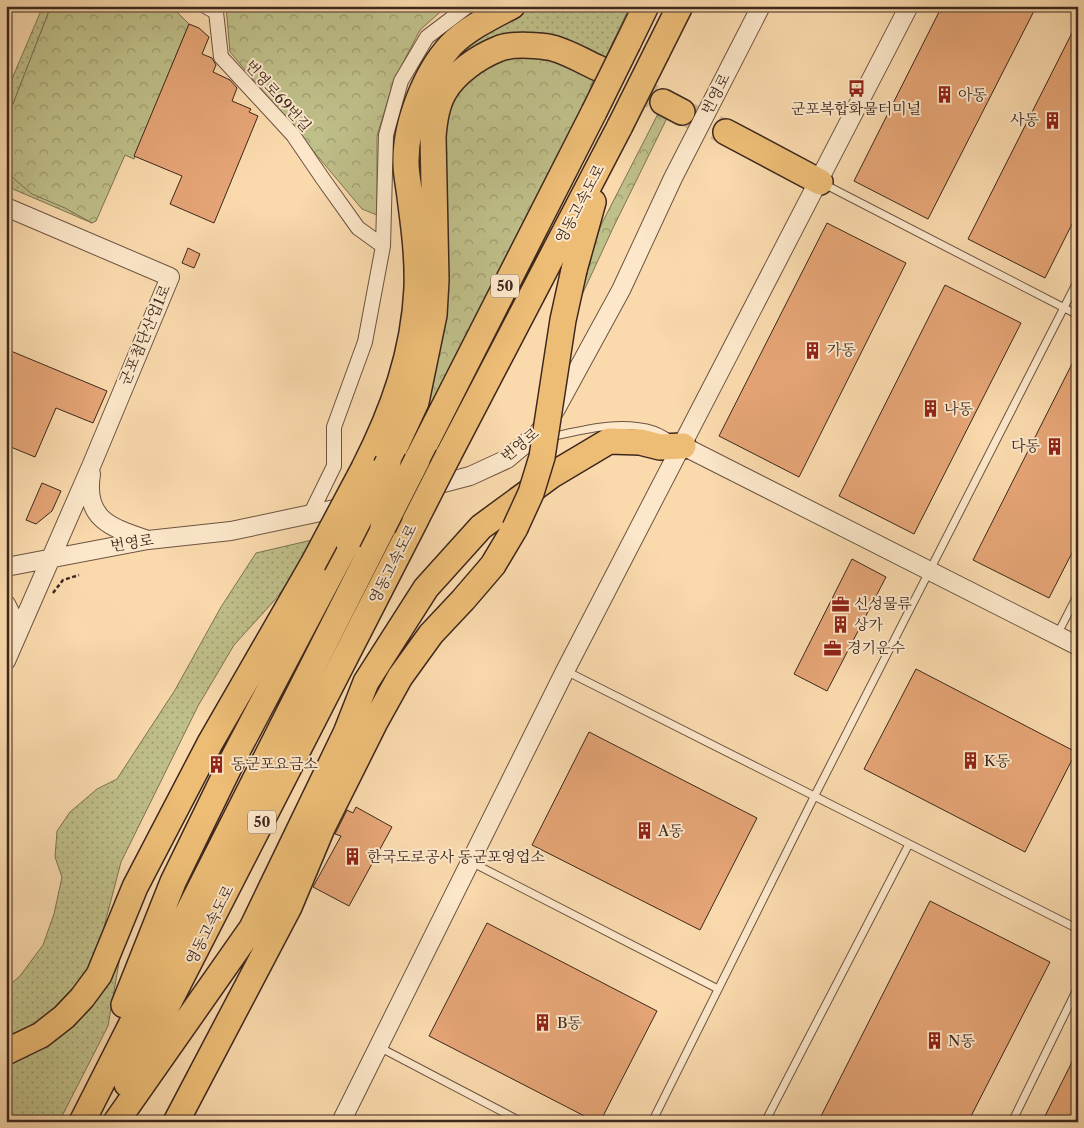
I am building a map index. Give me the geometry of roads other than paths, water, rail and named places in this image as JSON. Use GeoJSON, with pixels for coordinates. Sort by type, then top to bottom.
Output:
{"type":"FeatureCollection","features":[{"type":"Feature","properties":{"kind":"highway"},"geometry":{"type":"LineString","coordinates":[[6,1052],[41,1035],[64,1017],[82,998],[99,975],[135,887],[205,752],[313,564],[381,434],[395,400],[408,357],[415,319],[417,287],[416,250],[406,163],[408,135],[413,117],[422,91],[434,68],[452,45],[478,24],[512,6]]}},
{"type":"Feature","properties":{"kind":"highway","name":"영동고속도로"},"geometry":{"type":"LineString","coordinates":[[82,1122],[646,6]]}},
{"type":"Feature","properties":{"kind":"highway","name":"영동고속도로"},"geometry":{"type":"LineString","coordinates":[[108,1122],[448,456],[616,136],[680,6]]}},
{"type":"Feature","properties":{"kind":"highway"},"geometry":{"type":"LineString","coordinates":[[78,1122],[173,882],[234,757],[388,462],[416,402],[434,314],[436,280],[432,137],[436,114],[444,92],[457,76],[472,63],[499,49],[527,45],[550,48],[598,68]]}},
{"type":"Feature","properties":{"kind":"highway"},"geometry":{"type":"LineString","coordinates":[[726,132],[820,182]]}},
{"type":"Feature","properties":{"kind":"highway"},"geometry":{"type":"LineString","coordinates":[[176,1122],[289,908],[322,828],[375,722],[400,677],[431,634],[493,565],[515,528],[531,492],[542,457],[563,320],[574,270],[616,136]]}},
{"type":"Feature","properties":{"kind":"highway"},"geometry":{"type":"LineString","coordinates":[[116,1122],[252,928],[346,733],[366,682],[426,588],[481,526],[552,475],[609,441],[640,442],[660,447],[683,446]]}},
{"type":"Feature","properties":{"kind":"street","name":"번영로69번길"},"geometry":{"type":"LineString","coordinates":[[205,6],[216,12],[221,57],[293,135],[358,228],[383,246]]}},
{"type":"Feature","properties":{"kind":"street"},"geometry":{"type":"LineString","coordinates":[[310,515],[334,466],[334,427],[365,342],[383,246],[386,135],[401,81],[427,37],[468,6]]}},
{"type":"Feature","properties":{"kind":"street","name":"번영로"},"geometry":{"type":"LineString","coordinates":[[6,567],[148,540],[231,531],[310,515],[470,476],[507,459],[538,433],[556,409],[621,290],[673,178],[761,6]]}},
{"type":"Feature","properties":{"kind":"street"},"geometry":{"type":"LineString","coordinates":[[341,1122],[565,671],[820,182],[909,6]]}},
{"type":"Feature","properties":{"kind":"street","name":"군포첨단산업1로"},"geometry":{"type":"LineString","coordinates":[[6,206],[170,277],[92,464],[6,661]]}},
{"type":"Feature","properties":{"kind":"street"},"geometry":{"type":"LineString","coordinates":[[683,446],[1078,646]]}},
{"type":"Feature","properties":{"kind":"street"},"geometry":{"type":"LineString","coordinates":[[92,464],[90,495],[98,515],[117,530],[148,540]]}},
{"type":"Feature","properties":{"kind":"street"},"geometry":{"type":"LineString","coordinates":[[6,604],[15,622],[18,635]]}},
{"type":"Feature","properties":{"kind":"lane"},"geometry":{"type":"LineString","coordinates":[[820,182],[1078,315]]}},
{"type":"Feature","properties":{"kind":"lane"},"geometry":{"type":"LineString","coordinates":[[652,1122],[814,796],[1078,280]]}},
{"type":"Feature","properties":{"kind":"lane"},"geometry":{"type":"LineString","coordinates":[[538,433],[555,436],[618,425],[632,426],[655,430],[683,446]]}},
{"type":"Feature","properties":{"kind":"lane"},"geometry":{"type":"LineString","coordinates":[[1057,635],[1078,594]]}},
{"type":"Feature","properties":{"kind":"lane"},"geometry":{"type":"LineString","coordinates":[[565,671],[1078,929]]}},
{"type":"Feature","properties":{"kind":"lane"},"geometry":{"type":"LineString","coordinates":[[765,1122],[909,844]]}},
{"type":"Feature","properties":{"kind":"lane"},"geometry":{"type":"LineString","coordinates":[[470,862],[718,989]]}},
{"type":"Feature","properties":{"kind":"lane"},"geometry":{"type":"LineString","coordinates":[[1012,1122],[1078,987]]}},
{"type":"Feature","properties":{"kind":"lane"},"geometry":{"type":"LineString","coordinates":[[379,1046],[522,1122]]}},
{"type":"Feature","properties":{"kind":"tunnel"},"geometry":{"type":"LineString","coordinates":[[598,68],[663,102]]}},
{"type":"Feature","properties":{"kind":"tunnel"},"geometry":{"type":"LineString","coordinates":[[682,112],[726,132]]}},
{"type":"Feature","properties":{"kind":"place","name":"군포복합화물터미널"},"geometry":{"type":"Point","coordinates":[856,88]}},
{"type":"Feature","properties":{"kind":"place","name":"아동"},"geometry":{"type":"Point","coordinates":[944,95]}},
{"type":"Feature","properties":{"kind":"place","name":"사동"},"geometry":{"type":"Point","coordinates":[1053,120]}},
{"type":"Feature","properties":{"kind":"place","name":"가동"},"geometry":{"type":"Point","coordinates":[813,350]}},
{"type":"Feature","properties":{"kind":"place","name":"나동"},"geometry":{"type":"Point","coordinates":[930,409]}},
{"type":"Feature","properties":{"kind":"place","name":"다동"},"geometry":{"type":"Point","coordinates":[1054,446]}},
{"type":"Feature","properties":{"kind":"place","name":"신성물류"},"geometry":{"type":"Point","coordinates":[840,604]}},
{"type":"Feature","properties":{"kind":"place","name":"상가"},"geometry":{"type":"Point","coordinates":[840,625]}},
{"type":"Feature","properties":{"kind":"place","name":"경기운수"},"geometry":{"type":"Point","coordinates":[833,648]}},
{"type":"Feature","properties":{"kind":"place","name":"K동"},"geometry":{"type":"Point","coordinates":[970,761]}},
{"type":"Feature","properties":{"kind":"place","name":"동군포요금소"},"geometry":{"type":"Point","coordinates":[217,764]}},
{"type":"Feature","properties":{"kind":"place","name":"A동"},"geometry":{"type":"Point","coordinates":[644,831]}},
{"type":"Feature","properties":{"kind":"place","name":"한국도로공사 동군포영업소"},"geometry":{"type":"Point","coordinates":[353,857]}},
{"type":"Feature","properties":{"kind":"place","name":"B동"},"geometry":{"type":"Point","coordinates":[543,1023]}},
{"type":"Feature","properties":{"kind":"place","name":"N동"},"geometry":{"type":"Point","coordinates":[934,1041]}}]}
